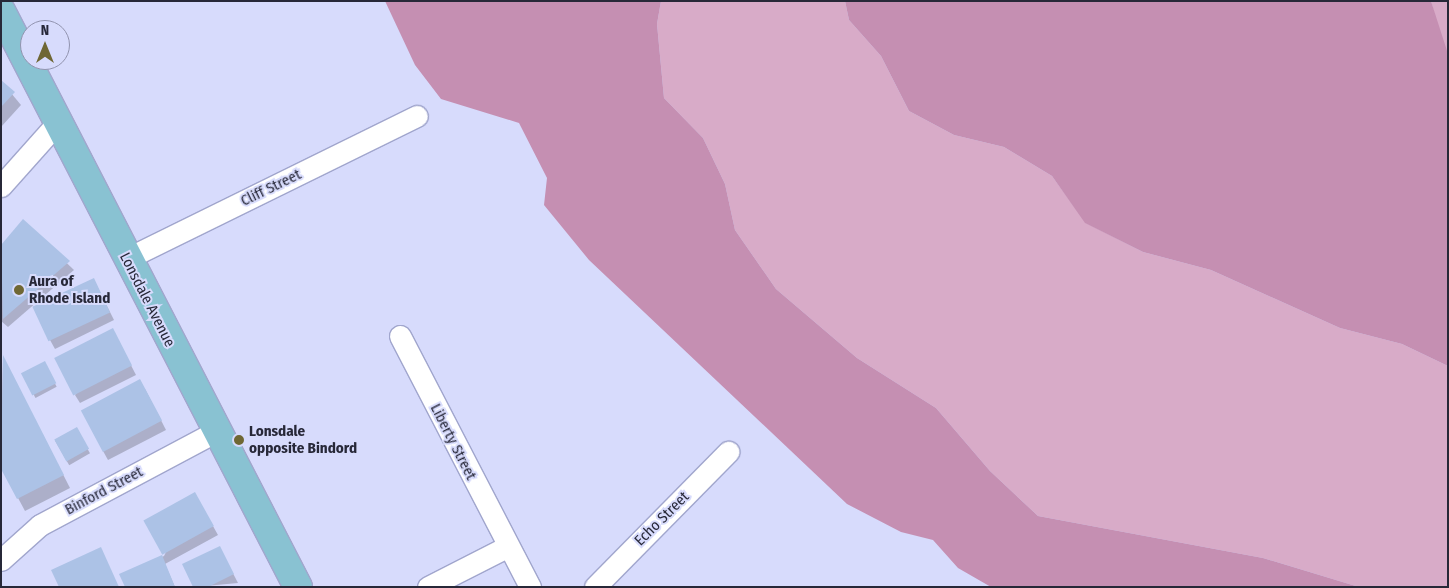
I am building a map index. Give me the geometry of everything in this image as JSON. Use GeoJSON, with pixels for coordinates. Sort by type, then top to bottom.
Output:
{"type":"FeatureCollection","features":[{"type":"Feature","properties":{"kind":"main road","name":"Lonsdale Avenue"},"geometry":{"type":"LineString","coordinates":[[1,11],[59,120],[126,259],[215,432],[298,587]]}},
{"type":"Feature","properties":{"kind":"street","name":"Cliff Street"},"geometry":{"type":"LineString","coordinates":[[126,259],[417,116]]}},
{"type":"Feature","properties":{"kind":"street"},"geometry":{"type":"LineString","coordinates":[[1,186],[59,120]]}},
{"type":"Feature","properties":{"kind":"street","name":"Liberty Street"},"geometry":{"type":"LineString","coordinates":[[400,336],[507,547],[530,587]]}},
{"type":"Feature","properties":{"kind":"street","name":"Binford Street"},"geometry":{"type":"LineString","coordinates":[[1,560],[40,525],[215,432]]}},
{"type":"Feature","properties":{"kind":"street","name":"Echo Street"},"geometry":{"type":"LineString","coordinates":[[595,587],[728,452]]}},
{"type":"Feature","properties":{"kind":"street"},"geometry":{"type":"LineString","coordinates":[[428,587],[507,547]]}},
{"type":"Feature","properties":{"kind":"shaded area"},"geometry":{"type":"Polygon","coordinates":[[[385,1],[661,1],[657,24],[664,98],[703,138],[725,184],[735,230],[776,289],[857,358],[936,408],[990,471],[1038,516],[1263,558],[1359,587],[991,587],[958,568],[933,540],[901,532],[847,504],[589,260],[544,205],[547,178],[519,123],[441,99],[415,65],[385,1]]]}},
{"type":"Feature","properties":{"kind":"shaded area"},"geometry":{"type":"Polygon","coordinates":[[[661,1],[845,1],[849,20],[881,56],[909,111],[954,135],[1004,147],[1052,176],[1086,223],[1143,252],[1211,270],[1340,328],[1402,344],[1448,366],[1448,587],[1359,587],[1263,558],[1038,516],[990,471],[936,408],[857,358],[776,289],[735,230],[725,184],[703,138],[664,98],[657,24],[661,1]]]}},
{"type":"Feature","properties":{"kind":"shaded area"},"geometry":{"type":"Polygon","coordinates":[[[845,1],[1431,1],[1448,54],[1448,366],[1402,344],[1340,328],[1211,270],[1143,252],[1085,223],[1052,176],[1004,147],[954,135],[909,111],[881,56],[849,20],[845,1]]]}},
{"type":"Feature","properties":{"kind":"shaded area"},"geometry":{"type":"Polygon","coordinates":[[[1431,1],[1448,1],[1448,54],[1443,46],[1431,1]]]}},
{"type":"Feature","properties":{"kind":"building"},"geometry":{"type":"Polygon","coordinates":[[[1,80],[15,92],[1,107],[1,80]]]}},
{"type":"Feature","properties":{"kind":"building","name":"Aura of Rhode Island"},"geometry":{"type":"Polygon","coordinates":[[[23,219],[70,261],[3,319],[1,245],[23,219]]]}},
{"type":"Feature","properties":{"kind":"building"},"geometry":{"type":"Polygon","coordinates":[[[94,278],[110,312],[48,341],[32,307],[94,278]]]}},
{"type":"Feature","properties":{"kind":"building"},"geometry":{"type":"Polygon","coordinates":[[[113,328],[132,365],[73,395],[54,358],[113,328]]]}},
{"type":"Feature","properties":{"kind":"building"},"geometry":{"type":"Polygon","coordinates":[[[3,355],[64,475],[17,499],[1,469],[3,355]]]}},
{"type":"Feature","properties":{"kind":"building"},"geometry":{"type":"Polygon","coordinates":[[[45,361],[56,383],[32,396],[21,373],[45,361]]]}},
{"type":"Feature","properties":{"kind":"building"},"geometry":{"type":"Polygon","coordinates":[[[140,379],[162,420],[103,452],[81,410],[140,379]]]}},
{"type":"Feature","properties":{"kind":"building"},"geometry":{"type":"Polygon","coordinates":[[[77,427],[89,449],[66,461],[54,440],[77,427]]]}},
{"type":"Feature","properties":{"kind":"building"},"geometry":{"type":"Polygon","coordinates":[[[195,492],[214,526],[162,555],[143,521],[195,492]]]}},
{"type":"Feature","properties":{"kind":"building"},"geometry":{"type":"Polygon","coordinates":[[[220,546],[234,574],[208,587],[193,587],[182,564],[220,546]]]}},
{"type":"Feature","properties":{"kind":"building"},"geometry":{"type":"Polygon","coordinates":[[[101,547],[119,587],[59,587],[51,570],[101,547]]]}},
{"type":"Feature","properties":{"kind":"building"},"geometry":{"type":"Polygon","coordinates":[[[162,555],[175,587],[125,587],[119,574],[162,555]]]}},
{"type":"Feature","properties":{"kind":"place","name":"Aura of Rhode Island"},"geometry":{"type":"Point","coordinates":[19,290]}},
{"type":"Feature","properties":{"kind":"place","name":"Lonsdale opposite Bindord"},"geometry":{"type":"Point","coordinates":[239,440]}}]}
